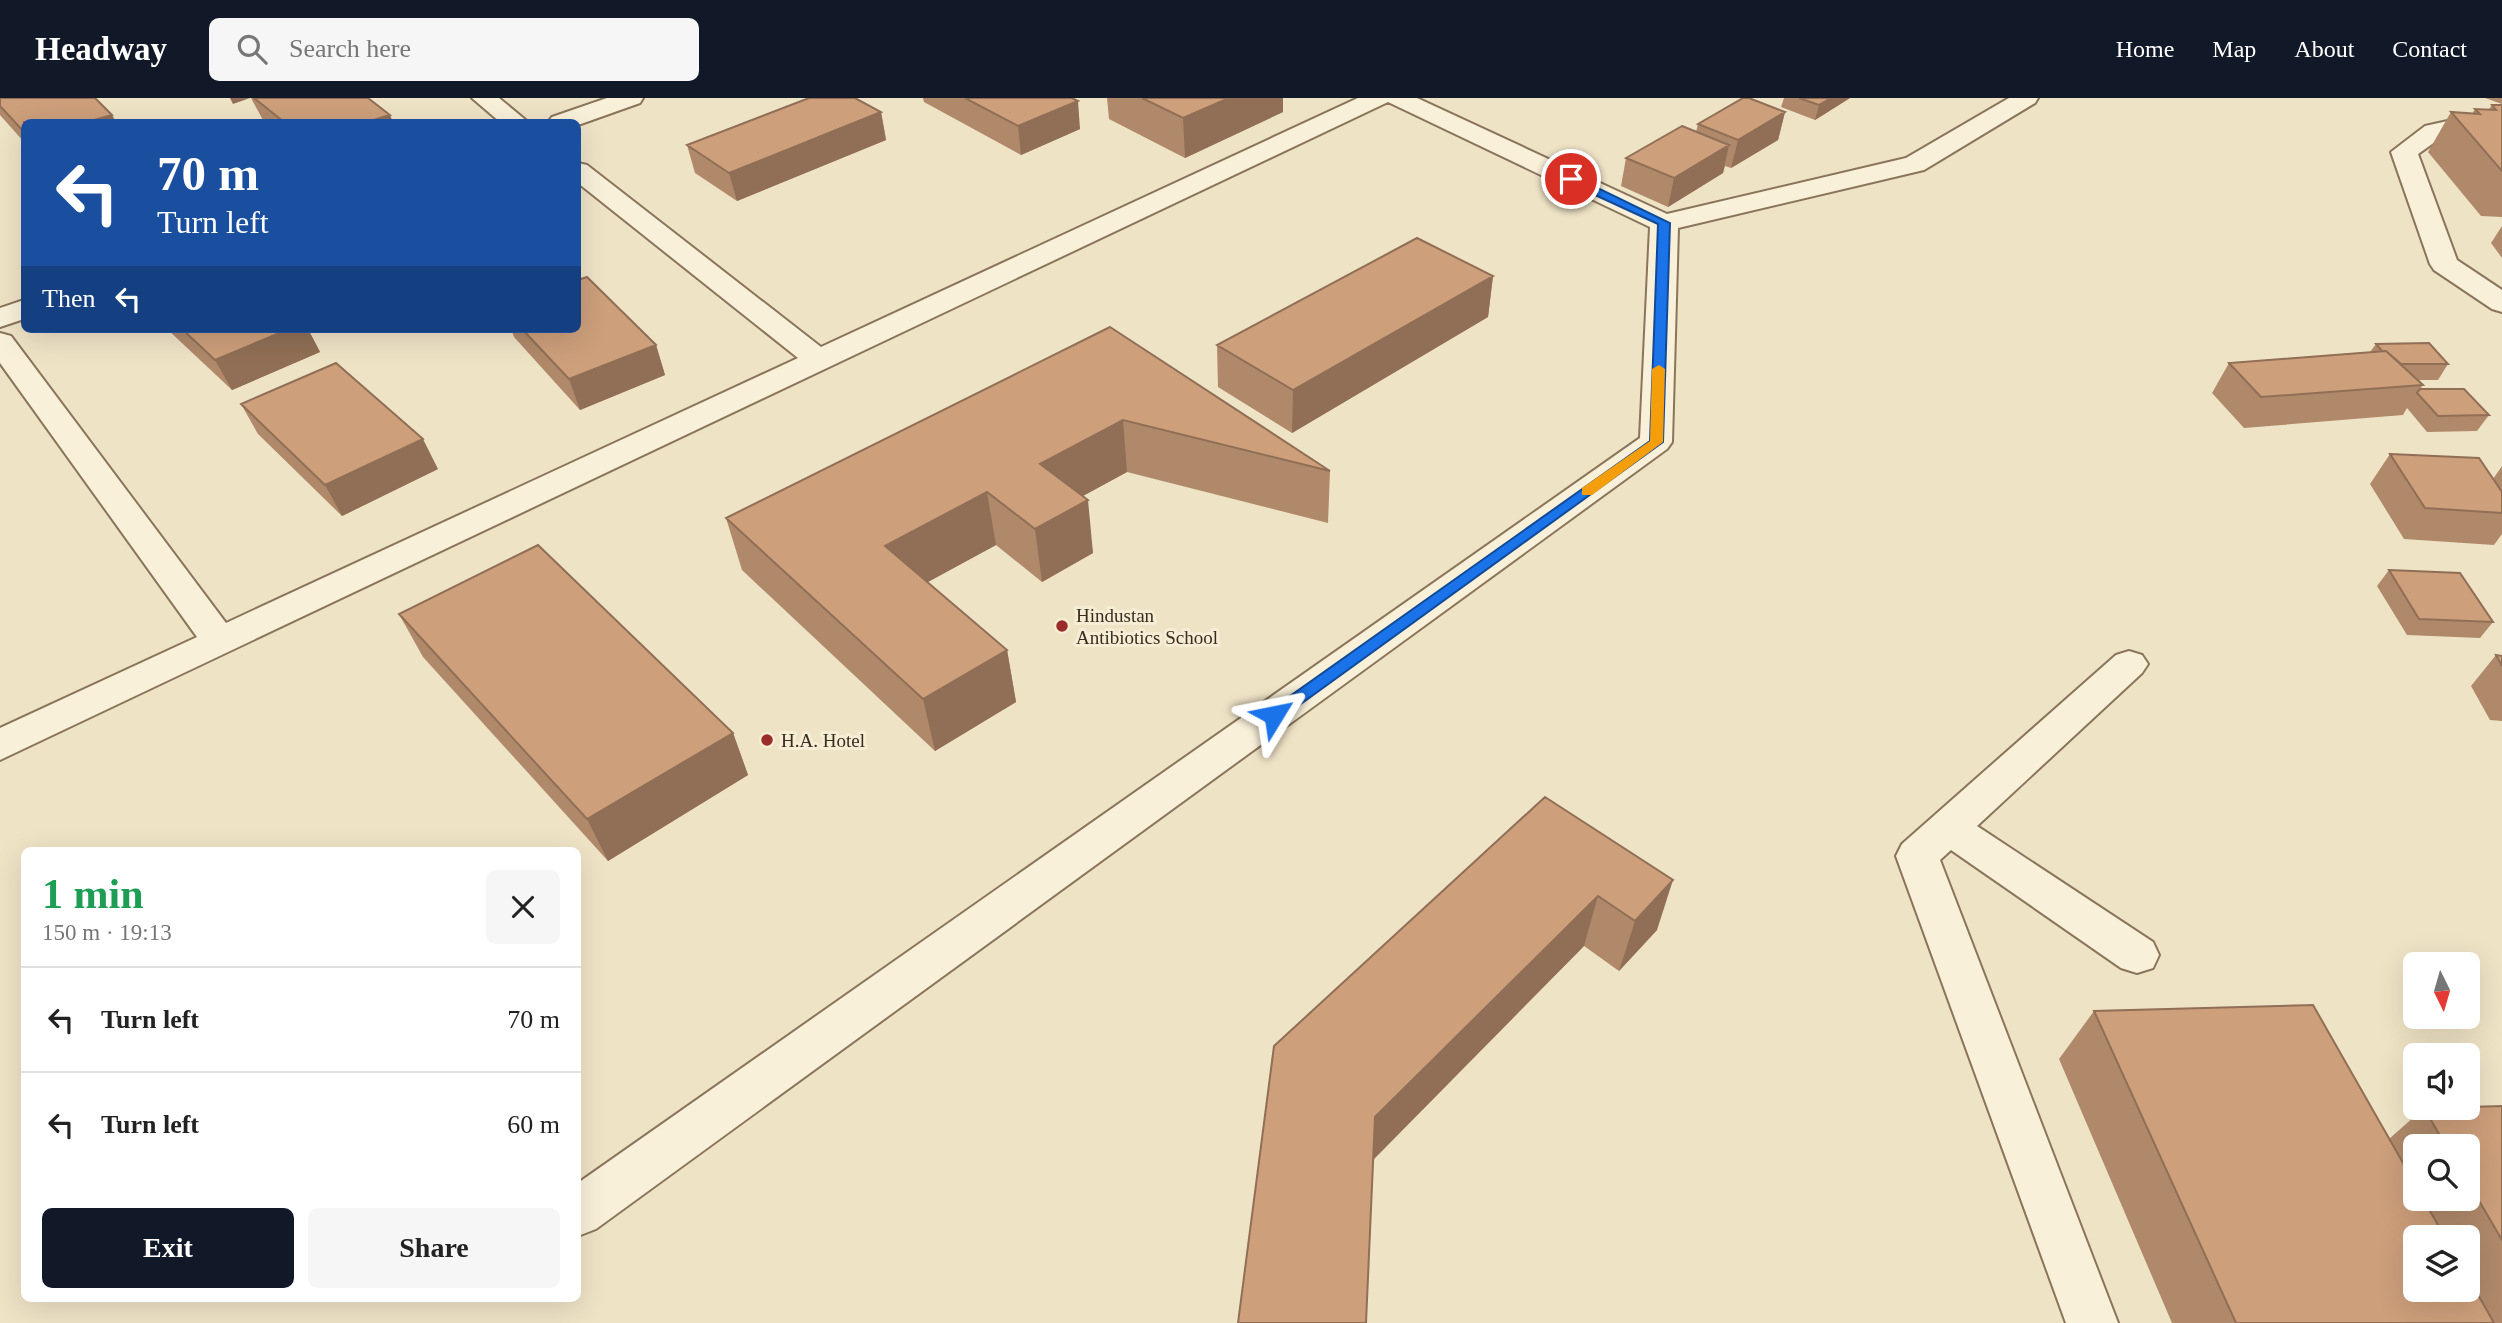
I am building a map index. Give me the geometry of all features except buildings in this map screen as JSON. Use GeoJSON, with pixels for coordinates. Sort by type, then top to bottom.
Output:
{"type":"FeatureCollection","features":[{"type":"Feature","properties":{"kind":"street"},"geometry":{"type":"LineString","coordinates":[[484,98],[511,119]]}},
{"type":"Feature","properties":{"kind":"street"},"geometry":{"type":"LineString","coordinates":[[570,119],[631,98]]}},
{"type":"Feature","properties":{"kind":"street"},"geometry":{"type":"LineString","coordinates":[[0,745],[820,360],[1400,99],[1664,223],[1915,164],[2026,98]]}},
{"type":"Feature","properties":{"kind":"street"},"geometry":{"type":"LineString","coordinates":[[2502,116],[2434,131],[2404,152],[2444,264],[2502,303]]}},
{"type":"Feature","properties":{"kind":"street"},"geometry":{"type":"LineString","coordinates":[[581,173],[820,360]]}},
{"type":"Feature","properties":{"kind":"street"},"geometry":{"type":"LineString","coordinates":[[581,1210],[1656,442],[1664,223]]}},
{"type":"Feature","properties":{"kind":"street"},"geometry":{"type":"LineString","coordinates":[[7,316],[220,641]]}},
{"type":"Feature","properties":{"kind":"street"},"geometry":{"type":"LineString","coordinates":[[1932,841],[2129,664]]}},
{"type":"Feature","properties":{"kind":"street"},"geometry":{"type":"LineString","coordinates":[[1932,841],[2137,955]]}},
{"type":"Feature","properties":{"kind":"street"},"geometry":{"type":"LineString","coordinates":[[1932,841],[2092,1323]]}},
{"type":"Feature","properties":{"kind":"slow traffic"},"geometry":{"type":"LineString","coordinates":[[1587,491],[1656,442],[1659,369]]}},
{"type":"Feature","properties":{"kind":"place","name":"Hindustan Antibiotics School"},"geometry":{"type":"Point","coordinates":[1062,626]}},
{"type":"Feature","properties":{"kind":"place","name":"H.A. Hotel"},"geometry":{"type":"Point","coordinates":[767,740]}},
{"type":"Feature","properties":{"kind":"route"},"geometry":{"type":"LineString","coordinates":[[1274,715],[1656,442],[1664,223],[1571,179]]}}]}
